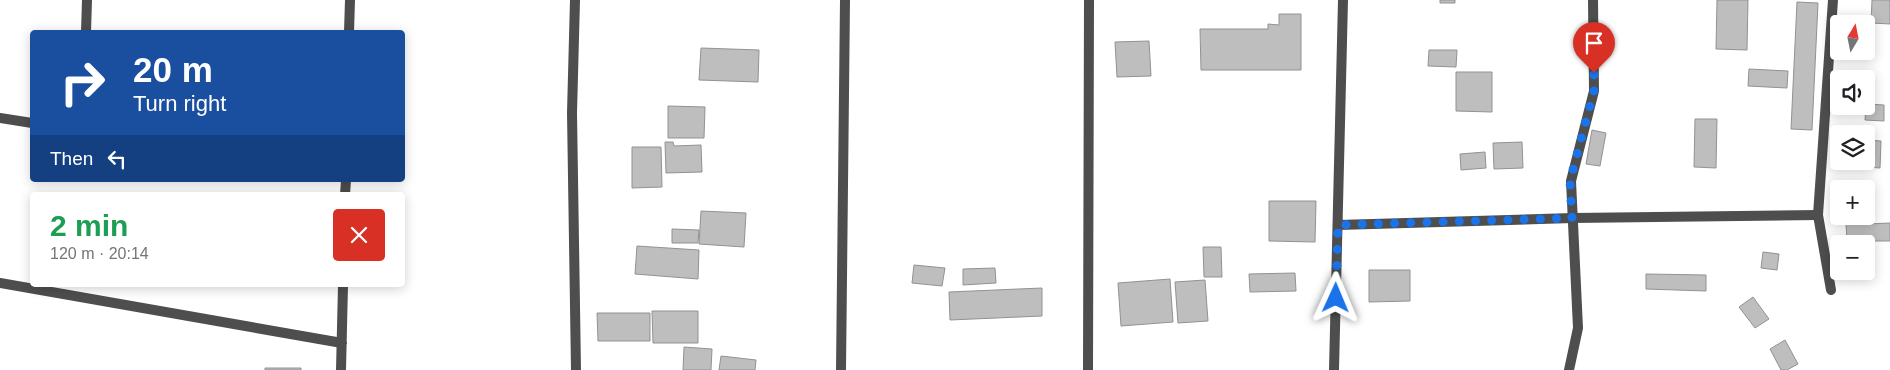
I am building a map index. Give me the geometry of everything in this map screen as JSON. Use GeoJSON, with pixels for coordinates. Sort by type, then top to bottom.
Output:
{"type":"FeatureCollection","features":[{"type":"Feature","properties":{"kind":"street"},"geometry":{"type":"LineString","coordinates":[[86,30],[87,0]]}},
{"type":"Feature","properties":{"kind":"street"},"geometry":{"type":"LineString","coordinates":[[349,30],[350,0]]}},
{"type":"Feature","properties":{"kind":"street"},"geometry":{"type":"LineString","coordinates":[[576,0],[572,112],[576,370]]}},
{"type":"Feature","properties":{"kind":"street"},"geometry":{"type":"LineString","coordinates":[[841,370],[845,0]]}},
{"type":"Feature","properties":{"kind":"street"},"geometry":{"type":"LineString","coordinates":[[1088,370],[1089,0]]}},
{"type":"Feature","properties":{"kind":"street"},"geometry":{"type":"LineString","coordinates":[[1334,370],[1343,0]]}},
{"type":"Feature","properties":{"kind":"street"},"geometry":{"type":"LineString","coordinates":[[1569,370],[1578,328],[1570,181],[1594,91],[1593,0]]}},
{"type":"Feature","properties":{"kind":"street"},"geometry":{"type":"LineString","coordinates":[[1831,290],[1818,215],[1833,0]]}},
{"type":"Feature","properties":{"kind":"street"},"geometry":{"type":"LineString","coordinates":[[0,118],[30,123]]}},
{"type":"Feature","properties":{"kind":"street"},"geometry":{"type":"LineString","coordinates":[[1338,225],[1572,218],[1818,215]]}},
{"type":"Feature","properties":{"kind":"street"},"geometry":{"type":"LineString","coordinates":[[0,283],[342,342]]}},
{"type":"Feature","properties":{"kind":"street"},"geometry":{"type":"LineString","coordinates":[[341,370],[343,287]]}},
{"type":"Feature","properties":{"kind":"building"},"geometry":{"type":"Polygon","coordinates":[[[1440,0],[1455,0],[1455,3],[1440,3],[1440,0]]]}},
{"type":"Feature","properties":{"kind":"building"},"geometry":{"type":"Polygon","coordinates":[[[1717,0],[1748,0],[1747,50],[1716,49],[1717,0]]]}},
{"type":"Feature","properties":{"kind":"building"},"geometry":{"type":"Polygon","coordinates":[[[1872,0],[1890,0],[1890,24],[1875,23],[1875,15],[1871,15],[1872,0]]]}},
{"type":"Feature","properties":{"kind":"building"},"geometry":{"type":"Polygon","coordinates":[[[1797,2],[1818,3],[1812,130],[1791,129],[1797,2]]]}},
{"type":"Feature","properties":{"kind":"building"},"geometry":{"type":"Polygon","coordinates":[[[1279,14],[1301,14],[1301,70],[1201,70],[1200,29],[1268,29],[1268,24],[1279,25],[1279,14]]]}},
{"type":"Feature","properties":{"kind":"building"},"geometry":{"type":"Polygon","coordinates":[[[1149,41],[1151,76],[1117,77],[1115,42],[1149,41]]]}},
{"type":"Feature","properties":{"kind":"building"},"geometry":{"type":"Polygon","coordinates":[[[701,48],[759,50],[758,82],[699,80],[701,48]]]}},
{"type":"Feature","properties":{"kind":"building"},"geometry":{"type":"Polygon","coordinates":[[[1429,50],[1457,50],[1456,67],[1428,66],[1429,50]]]}},
{"type":"Feature","properties":{"kind":"building"},"geometry":{"type":"Polygon","coordinates":[[[1749,69],[1788,71],[1787,88],[1748,86],[1749,69]]]}},
{"type":"Feature","properties":{"kind":"building"},"geometry":{"type":"Polygon","coordinates":[[[1456,72],[1492,72],[1492,112],[1456,111],[1456,72]]]}},
{"type":"Feature","properties":{"kind":"building"},"geometry":{"type":"Polygon","coordinates":[[[1875,104],[1884,105],[1884,121],[1865,120],[1865,115],[1875,115],[1875,104]]]}},
{"type":"Feature","properties":{"kind":"building"},"geometry":{"type":"Polygon","coordinates":[[[668,106],[705,107],[704,138],[668,138],[668,106]]]}},
{"type":"Feature","properties":{"kind":"building"},"geometry":{"type":"Polygon","coordinates":[[[1695,119],[1717,119],[1716,168],[1694,167],[1695,119]]]}},
{"type":"Feature","properties":{"kind":"building"},"geometry":{"type":"Polygon","coordinates":[[[1592,130],[1606,133],[1600,166],[1586,164],[1592,130]]]}},
{"type":"Feature","properties":{"kind":"building"},"geometry":{"type":"Polygon","coordinates":[[[1875,141],[1881,141],[1880,168],[1875,168],[1875,141]]]}},
{"type":"Feature","properties":{"kind":"building"},"geometry":{"type":"Polygon","coordinates":[[[665,142],[673,142],[674,146],[701,145],[702,172],[666,173],[665,142]]]}},
{"type":"Feature","properties":{"kind":"building"},"geometry":{"type":"Polygon","coordinates":[[[1522,142],[1523,168],[1494,169],[1493,143],[1522,142]]]}},
{"type":"Feature","properties":{"kind":"building"},"geometry":{"type":"Polygon","coordinates":[[[632,147],[661,147],[662,187],[632,188],[632,147]]]}},
{"type":"Feature","properties":{"kind":"building"},"geometry":{"type":"Polygon","coordinates":[[[1485,152],[1486,168],[1461,170],[1460,154],[1485,152]]]}},
{"type":"Feature","properties":{"kind":"building"},"geometry":{"type":"Polygon","coordinates":[[[1269,201],[1316,201],[1315,242],[1269,241],[1269,201]]]}},
{"type":"Feature","properties":{"kind":"building"},"geometry":{"type":"Polygon","coordinates":[[[701,211],[746,213],[744,247],[699,244],[701,211]]]}},
{"type":"Feature","properties":{"kind":"building"},"geometry":{"type":"Polygon","coordinates":[[[1890,223],[1890,241],[1875,241],[1875,235],[1847,235],[1846,225],[1890,223]]]}},
{"type":"Feature","properties":{"kind":"building"},"geometry":{"type":"Polygon","coordinates":[[[672,229],[699,230],[698,243],[672,243],[672,229]]]}},
{"type":"Feature","properties":{"kind":"building"},"geometry":{"type":"Polygon","coordinates":[[[637,246],[699,250],[698,279],[635,274],[637,246]]]}},
{"type":"Feature","properties":{"kind":"building"},"geometry":{"type":"Polygon","coordinates":[[[1203,247],[1221,247],[1222,277],[1204,277],[1203,247]]]}},
{"type":"Feature","properties":{"kind":"building"},"geometry":{"type":"Polygon","coordinates":[[[1763,252],[1779,254],[1777,270],[1761,268],[1763,252]]]}},
{"type":"Feature","properties":{"kind":"building"},"geometry":{"type":"Polygon","coordinates":[[[914,265],[945,268],[942,286],[912,283],[914,265]]]}},
{"type":"Feature","properties":{"kind":"building"},"geometry":{"type":"Polygon","coordinates":[[[995,268],[996,283],[963,285],[963,269],[995,268]]]}},
{"type":"Feature","properties":{"kind":"building"},"geometry":{"type":"Polygon","coordinates":[[[1369,270],[1410,270],[1410,301],[1369,302],[1369,270]]]}},
{"type":"Feature","properties":{"kind":"building"},"geometry":{"type":"Polygon","coordinates":[[[1295,273],[1296,291],[1250,292],[1249,274],[1295,273]]]}},
{"type":"Feature","properties":{"kind":"building"},"geometry":{"type":"Polygon","coordinates":[[[1646,274],[1706,275],[1706,291],[1646,289],[1646,274]]]}},
{"type":"Feature","properties":{"kind":"building"},"geometry":{"type":"Polygon","coordinates":[[[1170,279],[1173,322],[1121,326],[1118,283],[1170,279]]]}},
{"type":"Feature","properties":{"kind":"building"},"geometry":{"type":"Polygon","coordinates":[[[1205,280],[1208,321],[1178,323],[1175,282],[1205,280]]]}},
{"type":"Feature","properties":{"kind":"building"},"geometry":{"type":"Polygon","coordinates":[[[1042,288],[1042,316],[950,320],[949,292],[1042,288]]]}},
{"type":"Feature","properties":{"kind":"building"},"geometry":{"type":"Polygon","coordinates":[[[1753,297],[1769,319],[1755,328],[1739,307],[1753,297]]]}},
{"type":"Feature","properties":{"kind":"building"},"geometry":{"type":"Polygon","coordinates":[[[652,311],[698,311],[698,343],[653,343],[652,311]]]}},
{"type":"Feature","properties":{"kind":"building"},"geometry":{"type":"Polygon","coordinates":[[[597,313],[650,313],[650,341],[598,341],[597,313]]]}},
{"type":"Feature","properties":{"kind":"building"},"geometry":{"type":"Polygon","coordinates":[[[1785,340],[1798,364],[1787,370],[1781,370],[1770,349],[1785,340]]]}},
{"type":"Feature","properties":{"kind":"building"},"geometry":{"type":"Polygon","coordinates":[[[684,347],[712,349],[711,370],[683,370],[684,347]]]}},
{"type":"Feature","properties":{"kind":"building"},"geometry":{"type":"Polygon","coordinates":[[[721,356],[756,360],[755,370],[719,370],[721,356]]]}},
{"type":"Feature","properties":{"kind":"building"},"geometry":{"type":"Polygon","coordinates":[[[265,368],[301,368],[301,370],[265,370],[265,368]]]}},
{"type":"Feature","properties":{"kind":"route"},"geometry":{"type":"LineString","coordinates":[[1336,298],[1338,225],[1572,218],[1570,181],[1594,91],[1594,73]]}}]}
